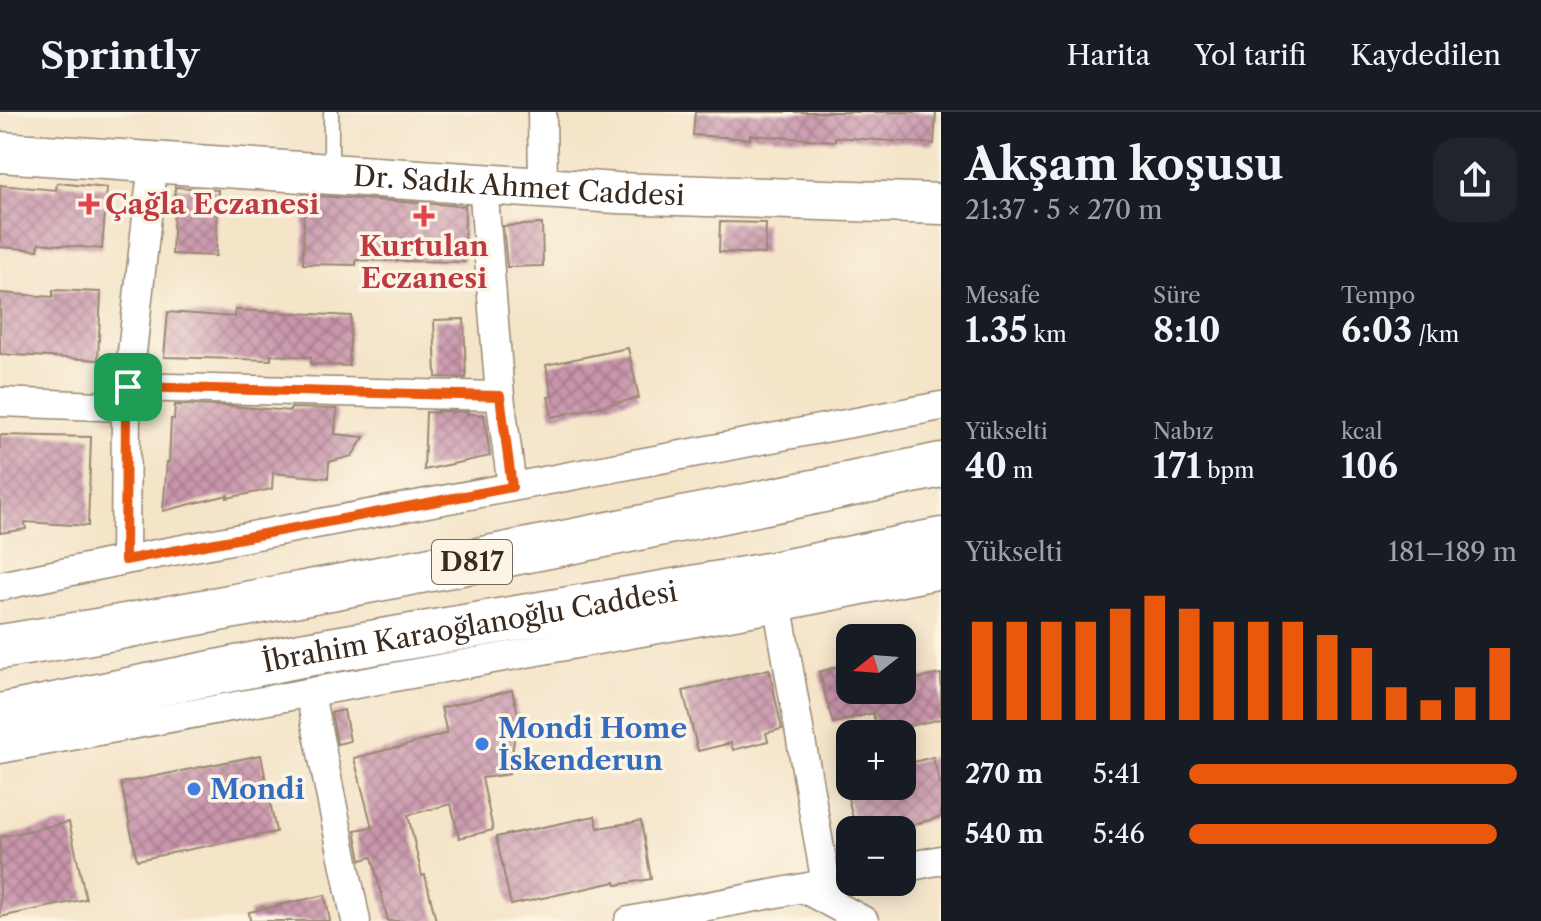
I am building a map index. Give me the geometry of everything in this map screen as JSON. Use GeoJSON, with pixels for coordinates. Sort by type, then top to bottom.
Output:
{"type":"FeatureCollection","features":[{"type":"Feature","properties":{"kind":"highway","name":"D817"},"geometry":{"type":"LineString","coordinates":[[0,647],[107,631],[497,557],[941,465]]}},
{"type":"Feature","properties":{"kind":"highway","name":"İbrahim Karaoğlanoğlu Caddesi"},"geometry":{"type":"LineString","coordinates":[[0,716],[301,655],[768,575],[941,540]]}},
{"type":"Feature","properties":{"kind":"street"},"geometry":{"type":"LineString","coordinates":[[542,112],[543,188]]}},
{"type":"Feature","properties":{"kind":"street","name":"Dr. Sadık Ahmet Caddesi"},"geometry":{"type":"LineString","coordinates":[[0,152],[617,193],[941,204]]}},
{"type":"Feature","properties":{"kind":"street"},"geometry":{"type":"LineString","coordinates":[[125,560],[127,397],[153,162]]}},
{"type":"Feature","properties":{"kind":"street"},"geometry":{"type":"LineString","coordinates":[[483,184],[500,396],[512,487]]}},
{"type":"Feature","properties":{"kind":"street"},"geometry":{"type":"LineString","coordinates":[[0,402],[127,397],[500,396]]}},
{"type":"Feature","properties":{"kind":"street"},"geometry":{"type":"LineString","coordinates":[[0,586],[941,406]]}},
{"type":"Feature","properties":{"kind":"street"},"geometry":{"type":"LineString","coordinates":[[0,749],[778,607],[941,574]]}},
{"type":"Feature","properties":{"kind":"street"},"geometry":{"type":"LineString","coordinates":[[778,607],[826,884],[864,921]]}},
{"type":"Feature","properties":{"kind":"street"},"geometry":{"type":"LineString","coordinates":[[310,694],[356,921]]}},
{"type":"Feature","properties":{"kind":"street"},"geometry":{"type":"LineString","coordinates":[[916,865],[941,860]]}},
{"type":"Feature","properties":{"kind":"street"},"geometry":{"type":"LineString","coordinates":[[629,921],[826,884]]}},
{"type":"Feature","properties":{"kind":"lane"},"geometry":{"type":"LineString","coordinates":[[331,112],[331,174]]}},
{"type":"Feature","properties":{"kind":"building"},"geometry":{"type":"Polygon","coordinates":[[[695,112],[936,112],[934,144],[835,137],[835,141],[750,135],[750,139],[693,135],[695,112]]]}},
{"type":"Feature","properties":{"kind":"building"},"geometry":{"type":"Polygon","coordinates":[[[57,183],[107,188],[102,249],[39,243],[38,250],[0,247],[0,185],[56,190],[57,183]]]}},
{"type":"Feature","properties":{"kind":"building"},"geometry":{"type":"Polygon","coordinates":[[[175,187],[218,190],[216,256],[172,254],[175,187]]]}},
{"type":"Feature","properties":{"kind":"building"},"geometry":{"type":"Polygon","coordinates":[[[304,195],[465,206],[464,262],[356,260],[356,265],[303,264],[304,195]]]}},
{"type":"Feature","properties":{"kind":"building"},"geometry":{"type":"Polygon","coordinates":[[[720,222],[766,223],[765,254],[719,252],[720,222]]]}},
{"type":"Feature","properties":{"kind":"building"},"geometry":{"type":"Polygon","coordinates":[[[542,224],[543,266],[507,267],[503,226],[542,224]]]}},
{"type":"Feature","properties":{"kind":"building"},"geometry":{"type":"Polygon","coordinates":[[[53,290],[101,292],[98,360],[0,354],[0,293],[53,297],[53,290]]]}},
{"type":"Feature","properties":{"kind":"building"},"geometry":{"type":"Polygon","coordinates":[[[235,310],[351,316],[349,366],[311,364],[311,357],[271,355],[271,360],[164,357],[168,312],[235,317],[235,310]]]}},
{"type":"Feature","properties":{"kind":"building"},"geometry":{"type":"Polygon","coordinates":[[[464,319],[466,378],[436,377],[434,320],[464,319]]]}},
{"type":"Feature","properties":{"kind":"building"},"geometry":{"type":"Polygon","coordinates":[[[628,348],[639,398],[552,417],[548,397],[552,396],[546,365],[628,348]]]}},
{"type":"Feature","properties":{"kind":"building"},"geometry":{"type":"Polygon","coordinates":[[[175,405],[290,411],[291,408],[337,409],[335,434],[364,437],[352,456],[329,462],[328,478],[273,473],[272,489],[227,498],[228,495],[163,511],[175,405]]]}},
{"type":"Feature","properties":{"kind":"building"},"geometry":{"type":"Polygon","coordinates":[[[426,412],[484,415],[490,456],[424,470],[426,412]]]}},
{"type":"Feature","properties":{"kind":"building"},"geometry":{"type":"Polygon","coordinates":[[[0,435],[91,437],[88,526],[25,522],[26,529],[0,533],[0,435]]]}},
{"type":"Feature","properties":{"kind":"building"},"geometry":{"type":"Polygon","coordinates":[[[836,667],[836,704],[916,704],[916,679],[941,674],[941,719],[916,724],[916,720],[874,720],[873,713],[833,723],[819,672],[836,667]]]}},
{"type":"Feature","properties":{"kind":"building"},"geometry":{"type":"Polygon","coordinates":[[[769,669],[782,729],[766,733],[768,741],[733,750],[731,743],[698,751],[683,691],[769,669]]]}},
{"type":"Feature","properties":{"kind":"building"},"geometry":{"type":"Polygon","coordinates":[[[512,690],[518,714],[509,774],[482,778],[493,830],[459,838],[451,804],[408,815],[436,921],[388,921],[372,857],[361,860],[355,830],[372,827],[354,758],[447,733],[441,708],[512,690]]]}},
{"type":"Feature","properties":{"kind":"building"},"geometry":{"type":"Polygon","coordinates":[[[344,710],[350,741],[337,744],[331,713],[344,710]]]}},
{"type":"Feature","properties":{"kind":"building"},"geometry":{"type":"Polygon","coordinates":[[[261,755],[276,832],[137,860],[121,783],[261,755]]]}},
{"type":"Feature","properties":{"kind":"building"},"geometry":{"type":"Polygon","coordinates":[[[933,757],[941,788],[941,817],[916,824],[916,816],[852,816],[848,800],[916,800],[916,761],[933,757]]]}},
{"type":"Feature","properties":{"kind":"building"},"geometry":{"type":"Polygon","coordinates":[[[595,816],[598,828],[641,821],[651,879],[616,885],[615,882],[511,905],[496,837],[595,816]]]}},
{"type":"Feature","properties":{"kind":"building"},"geometry":{"type":"Polygon","coordinates":[[[69,822],[86,899],[0,917],[0,837],[69,822]]]}},
{"type":"Feature","properties":{"kind":"building"},"geometry":{"type":"Polygon","coordinates":[[[325,895],[330,921],[250,921],[249,912],[325,895]]]}},
{"type":"Feature","properties":{"kind":"place","name":"Çağla Eczanesi"},"geometry":{"type":"Point","coordinates":[89,204]}},
{"type":"Feature","properties":{"kind":"place","name":"Kurtulan Eczanesi"},"geometry":{"type":"Point","coordinates":[424,216]}},
{"type":"Feature","properties":{"kind":"place","name":"Mondi Home İskenderun"},"geometry":{"type":"Point","coordinates":[482,744]}},
{"type":"Feature","properties":{"kind":"place","name":"Mondi"},"geometry":{"type":"Point","coordinates":[194,789]}},
{"type":"Feature","properties":{"kind":"route"},"geometry":{"type":"LineString","coordinates":[[128,387],[500,396],[512,487],[125,560],[128,387]]}}]}
